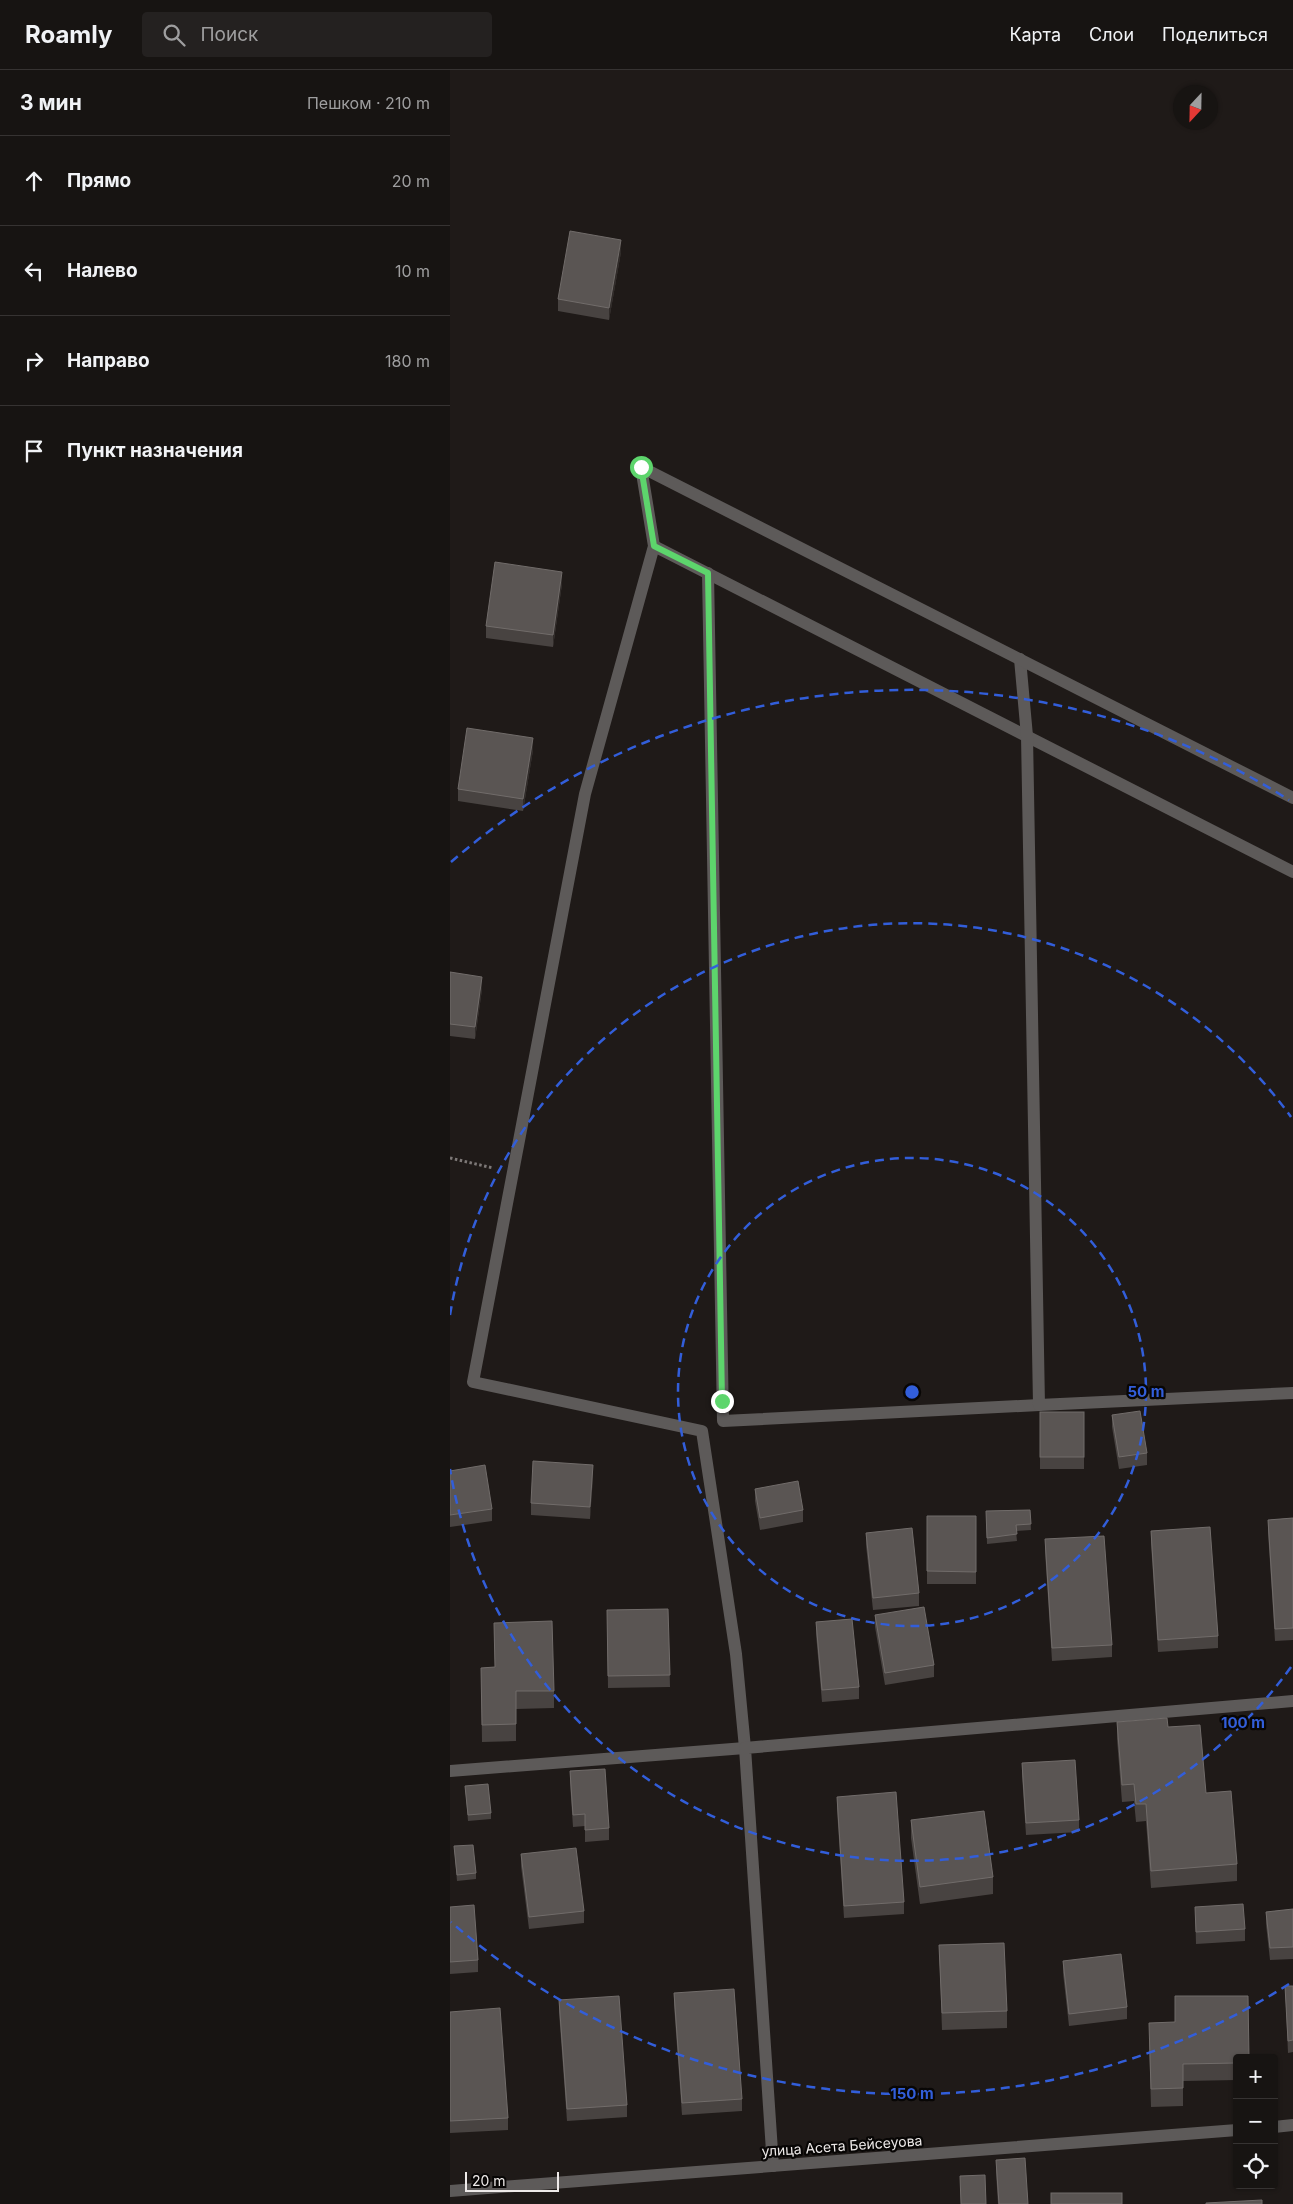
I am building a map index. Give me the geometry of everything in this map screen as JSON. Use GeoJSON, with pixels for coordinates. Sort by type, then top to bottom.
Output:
{"type":"FeatureCollection","features":[{"type":"Feature","properties":{"kind":"street"},"geometry":{"type":"LineString","coordinates":[[1293,798],[641,467],[654,546],[585,794],[473,1382],[702,1431],[723,1421],[1293,1393]]}},
{"type":"Feature","properties":{"kind":"street"},"geometry":{"type":"LineString","coordinates":[[654,546],[1293,872]]}},
{"type":"Feature","properties":{"kind":"street"},"geometry":{"type":"LineString","coordinates":[[708,573],[723,1421]]}},
{"type":"Feature","properties":{"kind":"street"},"geometry":{"type":"LineString","coordinates":[[1020,659],[1026,736],[1039,1404]]}},
{"type":"Feature","properties":{"kind":"street"},"geometry":{"type":"LineString","coordinates":[[702,1431],[736,1654],[745,1748],[773,2166]]}},
{"type":"Feature","properties":{"kind":"street"},"geometry":{"type":"LineString","coordinates":[[450,1771],[1293,1701]]}},
{"type":"Feature","properties":{"kind":"street"},"geometry":{"type":"LineString","coordinates":[[1278,2127],[1293,2126]]}},
{"type":"Feature","properties":{"kind":"street","name":"улица Асета Бейсеуова"},"geometry":{"type":"LineString","coordinates":[[450,2191],[1233,2130]]}},
{"type":"Feature","properties":{"kind":"path"},"geometry":{"type":"LineString","coordinates":[[450,1158],[513,1172]]}},
{"type":"Feature","properties":{"kind":"building"},"geometry":{"type":"Polygon","coordinates":[[[570,231],[621,240],[609,308],[558,299],[570,231]]]}},
{"type":"Feature","properties":{"kind":"building"},"geometry":{"type":"Polygon","coordinates":[[[495,562],[562,572],[553,635],[486,626],[495,562]]]}},
{"type":"Feature","properties":{"kind":"building"},"geometry":{"type":"Polygon","coordinates":[[[467,728],[533,738],[523,799],[458,789],[467,728]]]}},
{"type":"Feature","properties":{"kind":"building"},"geometry":{"type":"Polygon","coordinates":[[[450,972],[482,977],[475,1027],[450,1024],[450,972]]]}},
{"type":"Feature","properties":{"kind":"building"},"geometry":{"type":"Polygon","coordinates":[[[1140,1411],[1147,1453],[1119,1457],[1112,1415],[1140,1411]]]}},
{"type":"Feature","properties":{"kind":"building"},"geometry":{"type":"Polygon","coordinates":[[[1040,1412],[1084,1412],[1084,1457],[1040,1457],[1040,1412]]]}},
{"type":"Feature","properties":{"kind":"building"},"geometry":{"type":"Polygon","coordinates":[[[533,1461],[593,1465],[590,1507],[531,1503],[533,1461]]]}},
{"type":"Feature","properties":{"kind":"building"},"geometry":{"type":"Polygon","coordinates":[[[485,1465],[492,1509],[450,1515],[450,1471],[485,1465]]]}},
{"type":"Feature","properties":{"kind":"building"},"geometry":{"type":"Polygon","coordinates":[[[798,1481],[803,1510],[760,1518],[755,1489],[798,1481]]]}},
{"type":"Feature","properties":{"kind":"building"},"geometry":{"type":"Polygon","coordinates":[[[1030,1510],[1031,1524],[1016,1525],[1017,1534],[987,1538],[986,1511],[1030,1510]]]}},
{"type":"Feature","properties":{"kind":"building"},"geometry":{"type":"Polygon","coordinates":[[[927,1516],[976,1516],[976,1572],[927,1571],[927,1516]]]}},
{"type":"Feature","properties":{"kind":"building"},"geometry":{"type":"Polygon","coordinates":[[[1293,1518],[1293,1628],[1275,1629],[1268,1520],[1293,1518]]]}},
{"type":"Feature","properties":{"kind":"building"},"geometry":{"type":"Polygon","coordinates":[[[1210,1527],[1218,1636],[1158,1640],[1151,1531],[1210,1527]]]}},
{"type":"Feature","properties":{"kind":"building"},"geometry":{"type":"Polygon","coordinates":[[[912,1528],[919,1593],[873,1598],[866,1533],[912,1528]]]}},
{"type":"Feature","properties":{"kind":"building"},"geometry":{"type":"Polygon","coordinates":[[[1104,1536],[1112,1645],[1052,1648],[1045,1539],[1104,1536]]]}},
{"type":"Feature","properties":{"kind":"building"},"geometry":{"type":"Polygon","coordinates":[[[924,1607],[934,1665],[885,1673],[875,1615],[924,1607]]]}},
{"type":"Feature","properties":{"kind":"building"},"geometry":{"type":"Polygon","coordinates":[[[668,1609],[670,1675],[608,1676],[607,1610],[668,1609]]]}},
{"type":"Feature","properties":{"kind":"building"},"geometry":{"type":"Polygon","coordinates":[[[852,1619],[859,1687],[822,1690],[816,1622],[852,1619]]]}},
{"type":"Feature","properties":{"kind":"building"},"geometry":{"type":"Polygon","coordinates":[[[552,1621],[554,1691],[516,1691],[516,1724],[482,1725],[481,1668],[495,1667],[494,1623],[552,1621]]]}},
{"type":"Feature","properties":{"kind":"building"},"geometry":{"type":"Polygon","coordinates":[[[1167,1718],[1168,1727],[1200,1725],[1206,1793],[1231,1791],[1237,1864],[1151,1871],[1146,1804],[1136,1804],[1134,1784],[1122,1785],[1117,1722],[1167,1718]]]}},
{"type":"Feature","properties":{"kind":"building"},"geometry":{"type":"Polygon","coordinates":[[[1075,1760],[1079,1820],[1026,1823],[1022,1763],[1075,1760]]]}},
{"type":"Feature","properties":{"kind":"building"},"geometry":{"type":"Polygon","coordinates":[[[605,1769],[609,1828],[585,1830],[585,1814],[573,1815],[570,1771],[605,1769]]]}},
{"type":"Feature","properties":{"kind":"building"},"geometry":{"type":"Polygon","coordinates":[[[488,1784],[491,1813],[468,1815],[465,1786],[488,1784]]]}},
{"type":"Feature","properties":{"kind":"building"},"geometry":{"type":"Polygon","coordinates":[[[896,1792],[904,1902],[844,1906],[837,1797],[896,1792]]]}},
{"type":"Feature","properties":{"kind":"building"},"geometry":{"type":"Polygon","coordinates":[[[984,1811],[993,1877],[920,1887],[911,1820],[984,1811]]]}},
{"type":"Feature","properties":{"kind":"building"},"geometry":{"type":"Polygon","coordinates":[[[473,1845],[476,1873],[457,1875],[454,1846],[473,1845]]]}},
{"type":"Feature","properties":{"kind":"building"},"geometry":{"type":"Polygon","coordinates":[[[576,1848],[584,1911],[529,1917],[521,1854],[576,1848]]]}},
{"type":"Feature","properties":{"kind":"building"},"geometry":{"type":"Polygon","coordinates":[[[1243,1904],[1245,1929],[1196,1932],[1195,1907],[1243,1904]]]}},
{"type":"Feature","properties":{"kind":"building"},"geometry":{"type":"Polygon","coordinates":[[[474,1905],[478,1960],[450,1962],[450,1907],[474,1905]]]}},
{"type":"Feature","properties":{"kind":"building"},"geometry":{"type":"Polygon","coordinates":[[[1293,1909],[1293,1947],[1270,1948],[1266,1912],[1293,1909]]]}},
{"type":"Feature","properties":{"kind":"building"},"geometry":{"type":"Polygon","coordinates":[[[1004,1943],[1007,2011],[942,2013],[939,1945],[1004,1943]]]}},
{"type":"Feature","properties":{"kind":"building"},"geometry":{"type":"Polygon","coordinates":[[[1121,1954],[1127,2007],[1069,2014],[1063,1961],[1121,1954]]]}},
{"type":"Feature","properties":{"kind":"building"},"geometry":{"type":"Polygon","coordinates":[[[1285,1986],[1293,1986],[1293,2040],[1288,2041],[1285,1986]]]}},
{"type":"Feature","properties":{"kind":"building"},"geometry":{"type":"Polygon","coordinates":[[[734,1989],[742,2099],[682,2103],[674,1993],[734,1989]]]}},
{"type":"Feature","properties":{"kind":"building"},"geometry":{"type":"Polygon","coordinates":[[[619,1996],[627,2105],[567,2109],[559,2000],[619,1996]]]}},
{"type":"Feature","properties":{"kind":"building"},"geometry":{"type":"Polygon","coordinates":[[[1175,1996],[1248,1996],[1249,2054],[1233,2054],[1233,2063],[1183,2064],[1183,2088],[1151,2089],[1149,2023],[1175,2022],[1175,1996]]]}},
{"type":"Feature","properties":{"kind":"building"},"geometry":{"type":"Polygon","coordinates":[[[500,2008],[508,2118],[450,2121],[450,2012],[500,2008]]]}},
{"type":"Feature","properties":{"kind":"building"},"geometry":{"type":"Polygon","coordinates":[[[1025,2158],[1028,2204],[999,2204],[996,2160],[1025,2158]]]}},
{"type":"Feature","properties":{"kind":"building"},"geometry":{"type":"Polygon","coordinates":[[[985,2175],[986,2204],[961,2204],[960,2176],[985,2175]]]}},
{"type":"Feature","properties":{"kind":"building"},"geometry":{"type":"Polygon","coordinates":[[[1051,2193],[1122,2193],[1122,2204],[1051,2204],[1051,2193]]]}},
{"type":"Feature","properties":{"kind":"building"},"geometry":{"type":"Polygon","coordinates":[[[1262,2200],[1262,2204],[1206,2204],[1206,2203],[1262,2200]]]}},
{"type":"Feature","properties":{"kind":"route"},"geometry":{"type":"LineString","coordinates":[[641,467],[654,546],[708,573],[722,1401]]}}]}
